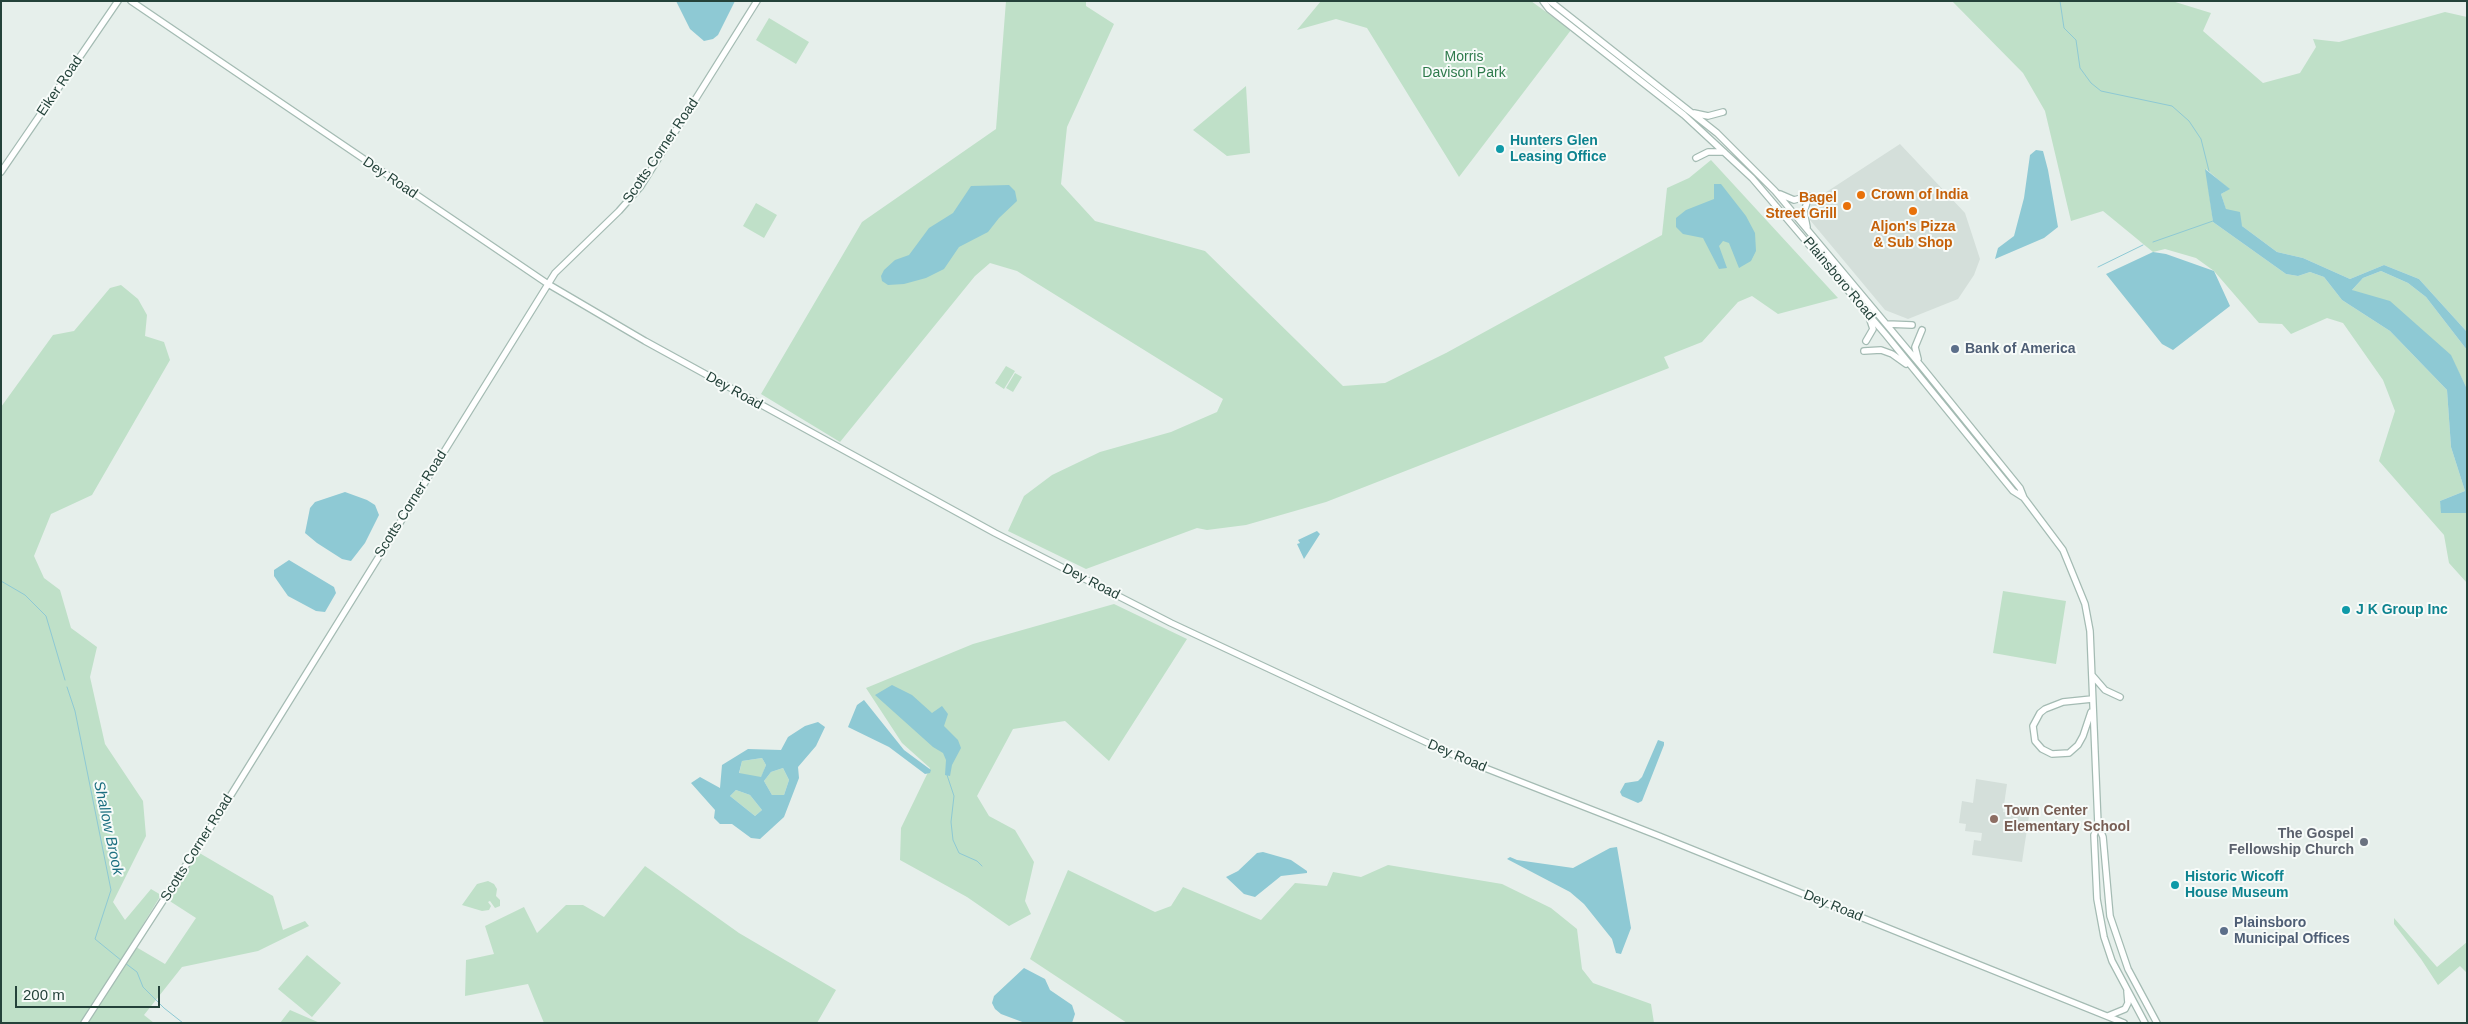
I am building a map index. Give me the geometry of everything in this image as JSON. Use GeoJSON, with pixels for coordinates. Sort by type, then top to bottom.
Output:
{"type":"FeatureCollection","features":[{"type":"Feature","properties":{"kind":"street","name":"Eiker Road"},"geometry":{"type":"LineString","coordinates":[[1,172],[118,1]]}},
{"type":"Feature","properties":{"kind":"street","name":"Dey Road"},"geometry":{"type":"LineString","coordinates":[[131,1],[548,284],[645,341],[944,506],[1171,623],[1400,732],[1462,759],[2124,1023]]}},
{"type":"Feature","properties":{"kind":"street","name":"Scotts Corner Road"},"geometry":{"type":"LineString","coordinates":[[84,1023],[226,803],[548,284],[572,255],[619,212],[641,186],[757,1]]}},
{"type":"Feature","properties":{"kind":"street","name":"Plainsboro Road"},"geometry":{"type":"LineString","coordinates":[[1543,1],[1549,9],[1684,115],[1727,153],[1758,184],[2013,491],[2024,498]]}},
{"type":"Feature","properties":{"kind":"street","name":"Plainsboro Road"},"geometry":{"type":"LineString","coordinates":[[1550,1],[1692,113],[1740,155],[1775,191],[2020,488],[2024,498],[2063,550],[2085,604],[2090,631],[2092,699]]}},
{"type":"Feature","properties":{"kind":"street"},"geometry":{"type":"LineString","coordinates":[[1692,113],[1704,116],[1723,112]]}},
{"type":"Feature","properties":{"kind":"street"},"geometry":{"type":"LineString","coordinates":[[1696,158],[1708,152],[1719,150],[1727,153]]}},
{"type":"Feature","properties":{"kind":"street"},"geometry":{"type":"LineString","coordinates":[[1775,191],[1794,200],[1809,196],[1804,217],[1812,235]]}},
{"type":"Feature","properties":{"kind":"street"},"geometry":{"type":"LineString","coordinates":[[1866,340],[1873,329],[1867,313]]}},
{"type":"Feature","properties":{"kind":"street"},"geometry":{"type":"LineString","coordinates":[[1886,324],[1912,325]]}},
{"type":"Feature","properties":{"kind":"street"},"geometry":{"type":"LineString","coordinates":[[1922,330],[1915,347],[1916,357],[1922,367]]}},
{"type":"Feature","properties":{"kind":"street"},"geometry":{"type":"LineString","coordinates":[[1864,351],[1881,350],[1892,354],[1919,376]]}},
{"type":"Feature","properties":{"kind":"street"},"geometry":{"type":"LineString","coordinates":[[2092,675],[2105,690],[2120,697]]}},
{"type":"Feature","properties":{"kind":"street"},"geometry":{"type":"LineString","coordinates":[[2092,708],[2083,736],[2078,745],[2069,753],[2052,754],[2042,749],[2035,741],[2033,726],[2040,713],[2045,709],[2063,702],[2092,699],[2098,825],[2103,837],[2110,916],[2114,933],[2128,969],[2157,1023]]}},
{"type":"Feature","properties":{"kind":"street"},"geometry":{"type":"LineString","coordinates":[[2098,825],[2094,835],[2097,899],[2112,961],[2145,1023]]}},
{"type":"Feature","properties":{"kind":"street"},"geometry":{"type":"LineString","coordinates":[[2107,1016],[2125,1009],[2128,1004],[2127,990]]}},
{"type":"Feature","properties":{"kind":"shaded area"},"geometry":{"type":"Polygon","coordinates":[[[1900,144],[1965,213],[1980,259],[1974,275],[1958,299],[1908,319],[1885,310],[1810,220],[1811,202],[1900,144]]]}},
{"type":"Feature","properties":{"kind":"shaded area","name":"Town Center Elementary School"},"geometry":{"type":"Polygon","coordinates":[[[1976,779],[2007,784],[2003,812],[2029,816],[2022,862],[1972,855],[1974,840],[1981,841],[1982,833],[1965,831],[1966,824],[1959,823],[1962,801],[1973,803],[1976,779]]]}},
{"type":"Feature","properties":{"kind":"green space"},"geometry":{"type":"Polygon","coordinates":[[[1006,1],[1086,1],[1086,6],[1114,24],[1067,127],[1061,184],[1095,221],[1205,251],[1343,386],[1385,383],[1446,353],[1662,235],[1667,188],[1689,178],[1711,160],[1838,298],[1778,314],[1752,296],[1738,302],[1702,342],[1664,357],[1669,368],[1326,502],[1246,525],[1207,530],[1197,528],[1086,569],[1008,531],[1024,496],[1052,475],[1100,452],[1171,432],[1217,412],[1223,399],[1017,271],[990,263],[975,276],[840,442],[761,394],[862,222],[996,129],[1006,1]]]}},
{"type":"Feature","properties":{"kind":"green space","name":"Morris Davison Park"},"geometry":{"type":"Polygon","coordinates":[[[1321,1],[1531,1],[1571,30],[1459,177],[1367,28],[1336,19],[1297,30],[1321,1]]]}},
{"type":"Feature","properties":{"kind":"green space"},"geometry":{"type":"Polygon","coordinates":[[[1952,1],[2172,1],[2211,13],[2203,31],[2263,83],[2300,73],[2316,47],[2313,39],[2339,42],[2445,12],[2467,17],[2467,332],[2419,279],[2384,265],[2350,279],[2303,258],[2277,252],[2242,226],[2226,210],[2221,194],[2229,189],[2206,169],[2213,222],[2286,274],[2298,276],[2310,272],[2324,277],[2342,300],[2390,331],[2447,390],[2451,447],[2465,491],[2440,501],[2442,513],[2467,513],[2467,583],[2449,563],[2444,535],[2379,461],[2395,411],[2383,380],[2343,323],[2327,318],[2291,334],[2282,324],[2259,323],[2214,271],[2196,258],[2165,249],[2153,252],[2103,211],[2071,221],[2045,111],[2023,73],[1952,1]]]}},
{"type":"Feature","properties":{"kind":"green space"},"geometry":{"type":"Polygon","coordinates":[[[769,18],[809,42],[796,64],[756,40],[769,18]]]}},
{"type":"Feature","properties":{"kind":"green space"},"geometry":{"type":"Polygon","coordinates":[[[1246,86],[1250,153],[1227,156],[1193,130],[1246,86]]]}},
{"type":"Feature","properties":{"kind":"green space"},"geometry":{"type":"Polygon","coordinates":[[[756,203],[777,215],[764,238],[743,226],[756,203]]]}},
{"type":"Feature","properties":{"kind":"green space"},"geometry":{"type":"Polygon","coordinates":[[[2381,271],[2408,283],[2426,297],[2467,350],[2467,389],[2450,355],[2352,290],[2363,278],[2381,271]]]}},
{"type":"Feature","properties":{"kind":"green space"},"geometry":{"type":"Polygon","coordinates":[[[121,285],[138,299],[147,315],[145,336],[164,342],[170,360],[92,495],[51,514],[34,556],[44,578],[60,590],[71,628],[97,647],[90,677],[105,744],[143,801],[146,836],[113,902],[125,920],[151,889],[161,895],[131,944],[165,964],[196,918],[165,898],[196,851],[273,896],[283,930],[305,921],[309,926],[258,951],[182,967],[144,1015],[154,1023],[1,1023],[1,407],[53,335],[74,331],[110,288],[121,285]]]}},
{"type":"Feature","properties":{"kind":"green space"},"geometry":{"type":"Polygon","coordinates":[[[1006,366],[1015,371],[1004,389],[995,383],[1006,366]]]}},
{"type":"Feature","properties":{"kind":"green space"},"geometry":{"type":"Polygon","coordinates":[[[1015,373],[1022,377],[1013,392],[1006,388],[1015,373]]]}},
{"type":"Feature","properties":{"kind":"green space"},"geometry":{"type":"Polygon","coordinates":[[[2003,591],[2066,601],[2056,664],[1993,653],[2003,591]]]}},
{"type":"Feature","properties":{"kind":"green space"},"geometry":{"type":"Polygon","coordinates":[[[1114,604],[1187,639],[1109,761],[1065,721],[1013,729],[977,796],[989,816],[1015,830],[1034,862],[1025,901],[1031,914],[1009,926],[967,897],[900,860],[901,828],[930,768],[902,743],[866,688],[973,644],[1114,604]]]}},
{"type":"Feature","properties":{"kind":"green space"},"geometry":{"type":"Polygon","coordinates":[[[762,758],[766,765],[761,778],[739,774],[742,761],[762,758]]]}},
{"type":"Feature","properties":{"kind":"green space"},"geometry":{"type":"Polygon","coordinates":[[[783,768],[789,780],[784,795],[772,795],[764,781],[771,772],[783,768]]]}},
{"type":"Feature","properties":{"kind":"green space"},"geometry":{"type":"Polygon","coordinates":[[[736,790],[750,795],[762,810],[755,816],[730,796],[736,790]]]}},
{"type":"Feature","properties":{"kind":"green space"},"geometry":{"type":"Polygon","coordinates":[[[1388,865],[1502,884],[1551,908],[1577,929],[1582,969],[1593,983],[1651,1004],[1654,1023],[1127,1023],[1030,959],[1068,870],[1155,912],[1171,906],[1183,887],[1261,920],[1295,883],[1327,886],[1333,872],[1361,877],[1388,865]]]}},
{"type":"Feature","properties":{"kind":"green space"},"geometry":{"type":"Polygon","coordinates":[[[645,866],[739,933],[836,990],[817,1023],[544,1023],[528,984],[465,996],[466,960],[494,954],[485,926],[524,907],[537,933],[566,905],[583,905],[604,917],[645,866]]]}},
{"type":"Feature","properties":{"kind":"green space"},"geometry":{"type":"Polygon","coordinates":[[[488,881],[494,884],[497,889],[496,896],[500,900],[500,906],[495,908],[490,901],[488,902],[491,906],[489,910],[482,911],[462,905],[477,884],[488,881]]]}},
{"type":"Feature","properties":{"kind":"green space"},"geometry":{"type":"Polygon","coordinates":[[[2394,918],[2437,967],[2467,942],[2467,973],[2460,966],[2438,985],[2394,924],[2394,918]]]}},
{"type":"Feature","properties":{"kind":"green space"},"geometry":{"type":"Polygon","coordinates":[[[307,955],[341,983],[312,1017],[278,989],[307,955]]]}},
{"type":"Feature","properties":{"kind":"green space"},"geometry":{"type":"Polygon","coordinates":[[[290,1010],[320,1023],[280,1023],[290,1010]]]}},
{"type":"Feature","properties":{"kind":"water"},"geometry":{"type":"Polygon","coordinates":[[[676,1],[735,1],[718,35],[713,39],[704,41],[690,29],[676,1]]]}},
{"type":"Feature","properties":{"kind":"water"},"geometry":{"type":"Polygon","coordinates":[[[2036,150],[2043,151],[2058,227],[2044,238],[1995,259],[1998,248],[2014,236],[2024,198],[2030,155],[2036,150]]]}},
{"type":"Feature","properties":{"kind":"water"},"geometry":{"type":"Polygon","coordinates":[[[2205,169],[2230,189],[2221,194],[2226,209],[2240,212],[2242,226],[2277,252],[2303,258],[2350,279],[2384,265],[2419,279],[2467,332],[2467,350],[2426,297],[2408,283],[2381,271],[2363,278],[2352,290],[2390,301],[2451,355],[2467,389],[2467,513],[2441,513],[2440,501],[2465,491],[2451,447],[2447,390],[2390,331],[2342,300],[2324,277],[2310,272],[2298,276],[2286,274],[2213,222],[2205,169]]]}},
{"type":"Feature","properties":{"kind":"water"},"geometry":{"type":"Polygon","coordinates":[[[1714,184],[1721,184],[1746,216],[1755,233],[1756,251],[1751,261],[1739,268],[1729,243],[1723,241],[1719,246],[1727,268],[1719,269],[1703,238],[1683,234],[1676,227],[1676,218],[1686,210],[1714,199],[1714,184]]]}},
{"type":"Feature","properties":{"kind":"water"},"geometry":{"type":"Polygon","coordinates":[[[1009,185],[1015,191],[1017,201],[999,218],[988,232],[959,247],[944,269],[926,278],[904,284],[888,285],[882,281],[881,276],[884,270],[895,260],[909,255],[929,228],[953,213],[971,186],[1009,185]]]}},
{"type":"Feature","properties":{"kind":"water"},"geometry":{"type":"Polygon","coordinates":[[[2153,252],[2166,254],[2214,271],[2230,306],[2173,350],[2162,344],[2106,274],[2153,252]]]}},
{"type":"Feature","properties":{"kind":"water"},"geometry":{"type":"Polygon","coordinates":[[[345,492],[375,505],[379,515],[365,543],[351,561],[342,559],[305,533],[310,508],[315,502],[345,492]]]}},
{"type":"Feature","properties":{"kind":"water"},"geometry":{"type":"Polygon","coordinates":[[[1317,531],[1320,534],[1304,559],[1297,544],[1300,543],[1298,540],[1317,531]]]}},
{"type":"Feature","properties":{"kind":"water"},"geometry":{"type":"Polygon","coordinates":[[[289,560],[334,587],[336,593],[325,612],[316,611],[288,596],[274,576],[274,570],[289,560]]]}},
{"type":"Feature","properties":{"kind":"water"},"geometry":{"type":"Polygon","coordinates":[[[892,685],[912,695],[932,713],[942,706],[948,714],[944,726],[958,740],[961,748],[952,765],[950,776],[945,775],[946,760],[943,753],[933,747],[875,695],[892,685]]]}},
{"type":"Feature","properties":{"kind":"water"},"geometry":{"type":"Polygon","coordinates":[[[864,700],[904,750],[931,770],[930,773],[925,774],[889,747],[848,727],[857,705],[864,700]]]}},
{"type":"Feature","properties":{"kind":"water"},"geometry":{"type":"Polygon","coordinates":[[[818,722],[825,727],[816,746],[798,767],[799,778],[784,817],[760,839],[751,838],[732,824],[720,824],[714,818],[715,810],[691,783],[700,777],[720,788],[722,765],[748,749],[781,750],[788,737],[805,726],[818,722]],[[762,758],[742,761],[739,773],[761,777],[766,765],[762,758]],[[783,768],[771,772],[764,781],[772,795],[784,795],[789,780],[783,768]],[[736,790],[730,796],[755,816],[762,810],[750,795],[736,790]]]}},
{"type":"Feature","properties":{"kind":"water"},"geometry":{"type":"Polygon","coordinates":[[[1658,740],[1664,742],[1664,745],[1642,801],[1638,803],[1622,796],[1620,792],[1625,783],[1638,781],[1642,777],[1658,740]]]}},
{"type":"Feature","properties":{"kind":"water"},"geometry":{"type":"Polygon","coordinates":[[[1617,847],[1631,928],[1621,954],[1616,953],[1612,939],[1584,904],[1570,892],[1507,859],[1510,857],[1517,860],[1573,868],[1610,848],[1617,847]]]}},
{"type":"Feature","properties":{"kind":"water"},"geometry":{"type":"Polygon","coordinates":[[[1263,852],[1291,860],[1307,871],[1307,873],[1281,876],[1255,897],[1244,894],[1226,877],[1238,871],[1257,853],[1263,852]]]}},
{"type":"Feature","properties":{"kind":"water"},"geometry":{"type":"Polygon","coordinates":[[[1024,968],[1045,979],[1050,990],[1072,1005],[1075,1014],[1072,1023],[1025,1023],[1001,1014],[995,1009],[992,1003],[994,996],[1024,968]]]}},
{"type":"Feature","properties":{"kind":"waterway"},"geometry":{"type":"LineString","coordinates":[[2060,1],[2064,28],[2076,40],[2080,68],[2091,83],[2101,91],[2172,106],[2189,121],[2201,139],[2209,171]]}},
{"type":"Feature","properties":{"kind":"waterway"},"geometry":{"type":"LineString","coordinates":[[2153,242],[2213,221]]}},
{"type":"Feature","properties":{"kind":"waterway"},"geometry":{"type":"LineString","coordinates":[[2098,267],[2143,245]]}},
{"type":"Feature","properties":{"kind":"waterway","name":"Shallow Brook"},"geometry":{"type":"LineString","coordinates":[[1,581],[25,595],[46,616],[65,680]]}},
{"type":"Feature","properties":{"kind":"waterway","name":"Shallow Brook"},"geometry":{"type":"LineString","coordinates":[[67,687],[75,711],[111,890],[95,939],[122,961]]}},
{"type":"Feature","properties":{"kind":"waterway"},"geometry":{"type":"LineString","coordinates":[[947,775],[954,796],[951,822],[953,840],[959,853],[977,861],[982,866]]}},
{"type":"Feature","properties":{"kind":"waterway","name":"Shallow Brook"},"geometry":{"type":"LineString","coordinates":[[125,963],[137,972],[143,987],[164,1008],[183,1023]]}},
{"type":"Feature","properties":{"kind":"place","name":"Hunters Glen Leasing Office"},"geometry":{"type":"Point","coordinates":[1500,149]}},
{"type":"Feature","properties":{"kind":"place","name":"Crown of India"},"geometry":{"type":"Point","coordinates":[1861,195]}},
{"type":"Feature","properties":{"kind":"place","name":"Bagel Street Grill"},"geometry":{"type":"Point","coordinates":[1847,206]}},
{"type":"Feature","properties":{"kind":"place","name":"Aljon's Pizza & Sub Shop"},"geometry":{"type":"Point","coordinates":[1913,211]}},
{"type":"Feature","properties":{"kind":"place","name":"Bank of America"},"geometry":{"type":"Point","coordinates":[1955,349]}},
{"type":"Feature","properties":{"kind":"place","name":"J K Group Inc"},"geometry":{"type":"Point","coordinates":[2346,610]}},
{"type":"Feature","properties":{"kind":"place","name":"Town Center Elementary School"},"geometry":{"type":"Point","coordinates":[1994,819]}},
{"type":"Feature","properties":{"kind":"place","name":"The Gospel Fellowship Church"},"geometry":{"type":"Point","coordinates":[2364,842]}},
{"type":"Feature","properties":{"kind":"place","name":"Historic Wicoff House Museum"},"geometry":{"type":"Point","coordinates":[2175,885]}},
{"type":"Feature","properties":{"kind":"place","name":"Plainsboro Municipal Offices"},"geometry":{"type":"Point","coordinates":[2224,931]}}]}
